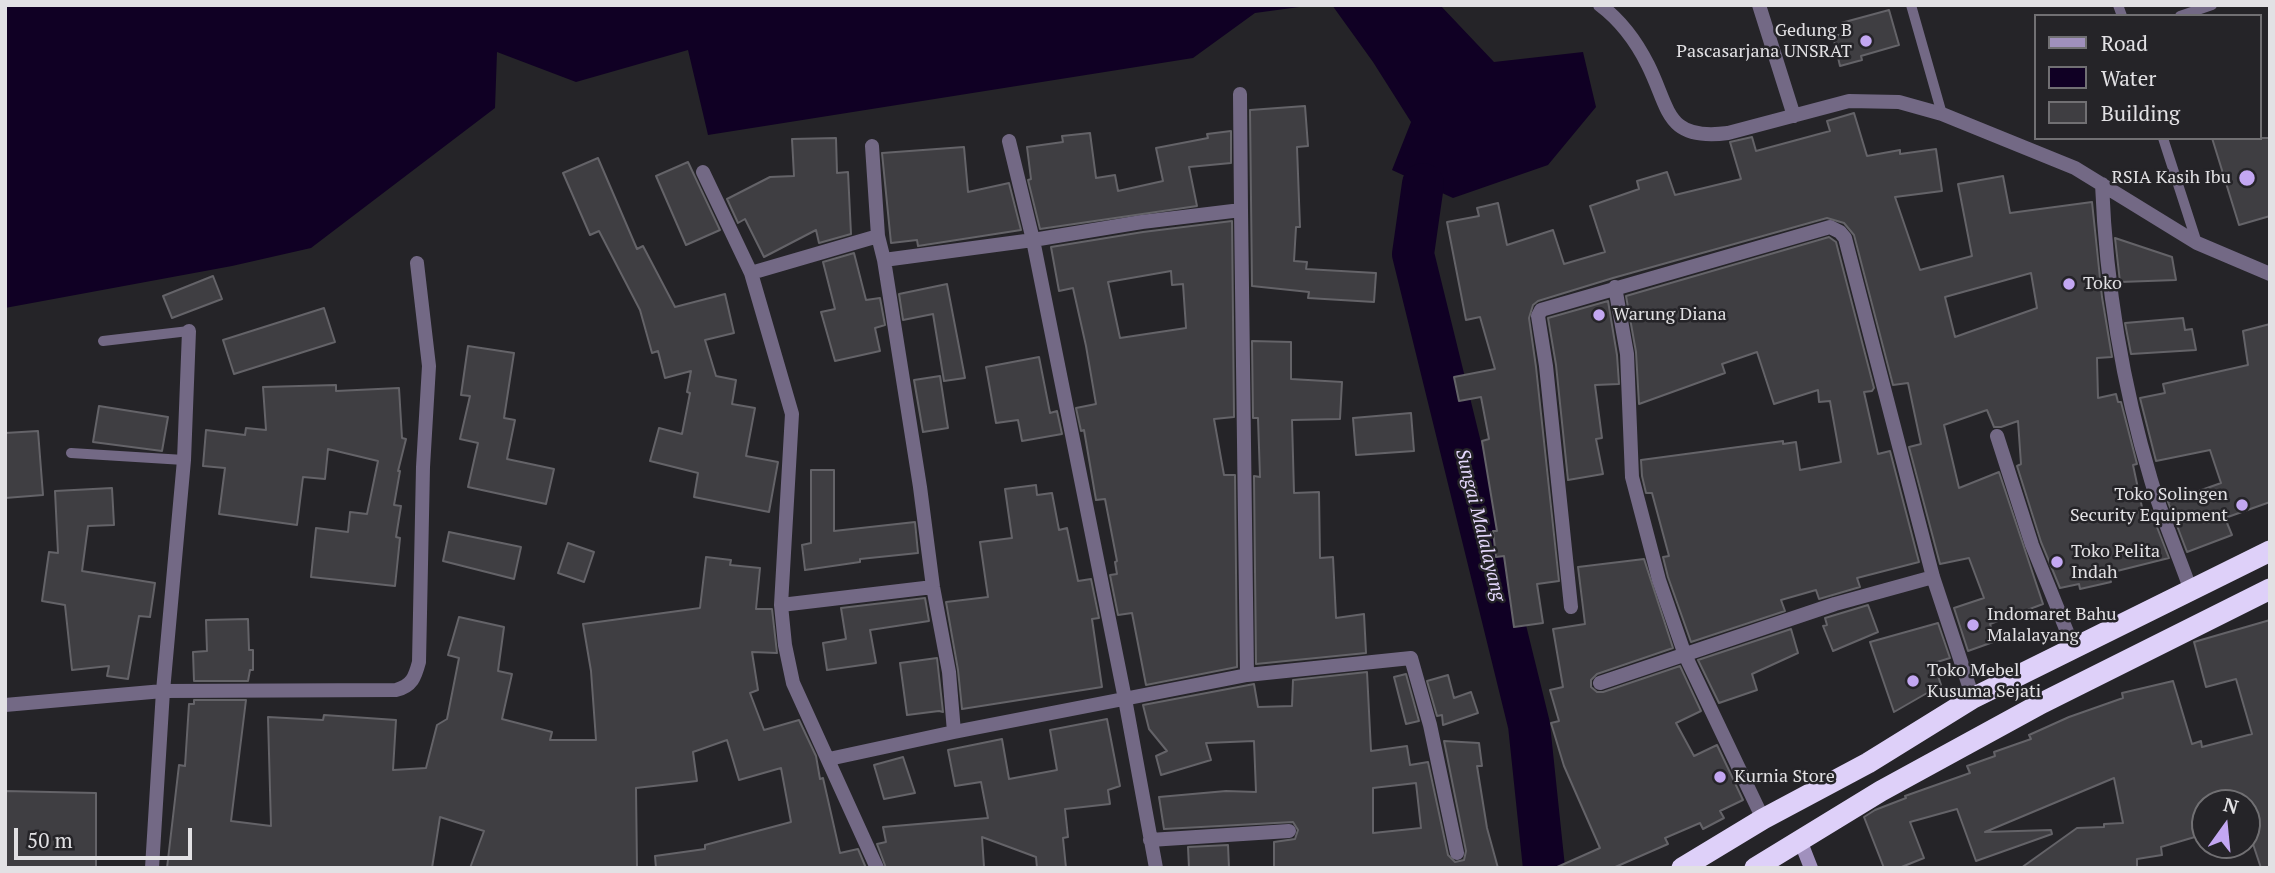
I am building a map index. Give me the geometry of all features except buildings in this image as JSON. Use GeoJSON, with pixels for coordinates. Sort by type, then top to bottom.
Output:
{"type":"FeatureCollection","features":[{"type":"Feature","properties":{"kind":"highway"},"geometry":{"type":"LineString","coordinates":[[1682,868],[1763,819],[1868,763],[1973,698],[2270,551]]}},
{"type":"Feature","properties":{"kind":"highway"},"geometry":{"type":"LineString","coordinates":[[1755,868],[1881,791],[2042,703],[2270,589]]}},
{"type":"Feature","properties":{"kind":"highway"},"geometry":{"type":"LineString","coordinates":[[2024,673],[2042,703]]}},
{"type":"Feature","properties":{"kind":"street"},"geometry":{"type":"LineString","coordinates":[[1600,5],[1630,37],[1648,65],[1666,110],[1673,121],[1687,131],[1710,135],[1728,133],[1849,101],[1899,102],[1942,114],[2075,169],[2197,243],[2270,274]]}},
{"type":"Feature","properties":{"kind":"street"},"geometry":{"type":"LineString","coordinates":[[1759,5],[1794,116]]}},
{"type":"Feature","properties":{"kind":"street"},"geometry":{"type":"LineString","coordinates":[[1240,94],[1247,675]]}},
{"type":"Feature","properties":{"kind":"street"},"geometry":{"type":"LineString","coordinates":[[1009,141],[1032,240],[1125,699],[1156,868]]}},
{"type":"Feature","properties":{"kind":"street"},"geometry":{"type":"LineString","coordinates":[[872,146],[878,236],[920,487],[933,587],[949,672],[954,732]]}},
{"type":"Feature","properties":{"kind":"street"},"geometry":{"type":"LineString","coordinates":[[703,172],[751,273],[792,414],[781,605],[785,645],[793,683],[877,868]]}},
{"type":"Feature","properties":{"kind":"street"},"geometry":{"type":"LineString","coordinates":[[2102,184],[2104,231],[2120,359],[2151,481],[2191,591]]}},
{"type":"Feature","properties":{"kind":"street"},"geometry":{"type":"LineString","coordinates":[[884,260],[1241,210]]}},
{"type":"Feature","properties":{"kind":"street"},"geometry":{"type":"LineString","coordinates":[[1571,607],[1546,366],[1538,316],[1541,310],[1830,227],[1845,238],[1934,577],[1973,698]]}},
{"type":"Feature","properties":{"kind":"street"},"geometry":{"type":"LineString","coordinates":[[751,273],[878,236]]}},
{"type":"Feature","properties":{"kind":"street"},"geometry":{"type":"LineString","coordinates":[[5,705],[163,691],[396,690],[412,681],[419,662],[423,467],[429,366],[417,263]]}},
{"type":"Feature","properties":{"kind":"street"},"geometry":{"type":"LineString","coordinates":[[1615,288],[1626,354],[1632,477],[1659,580],[1685,655],[1763,819]]}},
{"type":"Feature","properties":{"kind":"street"},"geometry":{"type":"LineString","coordinates":[[152,868],[163,691],[184,460],[190,331]]}},
{"type":"Feature","properties":{"kind":"street"},"geometry":{"type":"LineString","coordinates":[[1997,436],[2032,545],[2074,649]]}},
{"type":"Feature","properties":{"kind":"street"},"geometry":{"type":"LineString","coordinates":[[1600,683],[1835,604],[1934,577]]}},
{"type":"Feature","properties":{"kind":"street"},"geometry":{"type":"LineString","coordinates":[[781,605],[933,587]]}},
{"type":"Feature","properties":{"kind":"street"},"geometry":{"type":"LineString","coordinates":[[829,759],[1247,675],[1411,658],[1430,725],[1457,853]]}},
{"type":"Feature","properties":{"kind":"street"},"geometry":{"type":"LineString","coordinates":[[1150,840],[1289,831]]}},
{"type":"Feature","properties":{"kind":"street"},"geometry":{"type":"LineString","coordinates":[[1800,840],[1811,868]]}},
{"type":"Feature","properties":{"kind":"lane"},"geometry":{"type":"LineString","coordinates":[[1911,5],[1942,114]]}},
{"type":"Feature","properties":{"kind":"lane"},"geometry":{"type":"LineString","coordinates":[[2186,14],[2213,5]]}},
{"type":"Feature","properties":{"kind":"lane"},"geometry":{"type":"LineString","coordinates":[[2164,140],[2197,243]]}},
{"type":"Feature","properties":{"kind":"lane"},"geometry":{"type":"LineString","coordinates":[[103,341],[190,331]]}},
{"type":"Feature","properties":{"kind":"lane"},"geometry":{"type":"LineString","coordinates":[[71,453],[184,460]]}},
{"type":"Feature","properties":{"kind":"water"},"geometry":{"type":"Polygon","coordinates":[[[5,5],[1314,5],[1255,13],[1193,58],[708,135],[688,50],[576,82],[497,52],[495,108],[311,248],[232,266],[5,308],[5,5]]]}},
{"type":"Feature","properties":{"kind":"water"},"geometry":{"type":"Polygon","coordinates":[[[1332,5],[1440,5],[1494,62],[1583,52],[1596,107],[1548,165],[1453,198],[1392,170],[1411,122],[1332,5]]]}},
{"type":"Feature","properties":{"kind":"waterway","name":"Sungai Malalayang"},"geometry":{"type":"LineString","coordinates":[[1423,184],[1413,254],[1529,725],[1544,868]]}},
{"type":"Feature","properties":{"kind":"place","name":"Gedung B Pascasarjana UNSRAT"},"geometry":{"type":"Point","coordinates":[1866,41]}},
{"type":"Feature","properties":{"kind":"place","name":"RSIA Kasih Ibu"},"geometry":{"type":"Point","coordinates":[2247,178]}},
{"type":"Feature","properties":{"kind":"place","name":"Toko"},"geometry":{"type":"Point","coordinates":[2069,284]}},
{"type":"Feature","properties":{"kind":"place","name":"Warung Diana"},"geometry":{"type":"Point","coordinates":[1599,315]}},
{"type":"Feature","properties":{"kind":"place","name":"Toko Solingen Security Equipment"},"geometry":{"type":"Point","coordinates":[2242,505]}},
{"type":"Feature","properties":{"kind":"place","name":"Toko Pelita Indah"},"geometry":{"type":"Point","coordinates":[2057,562]}},
{"type":"Feature","properties":{"kind":"place","name":"Indomaret Bahu Malalayang"},"geometry":{"type":"Point","coordinates":[1973,625]}},
{"type":"Feature","properties":{"kind":"place","name":"Toko Mebel Kusuma Sejati"},"geometry":{"type":"Point","coordinates":[1913,681]}},
{"type":"Feature","properties":{"kind":"place","name":"Kurnia Store"},"geometry":{"type":"Point","coordinates":[1720,777]}}]}
